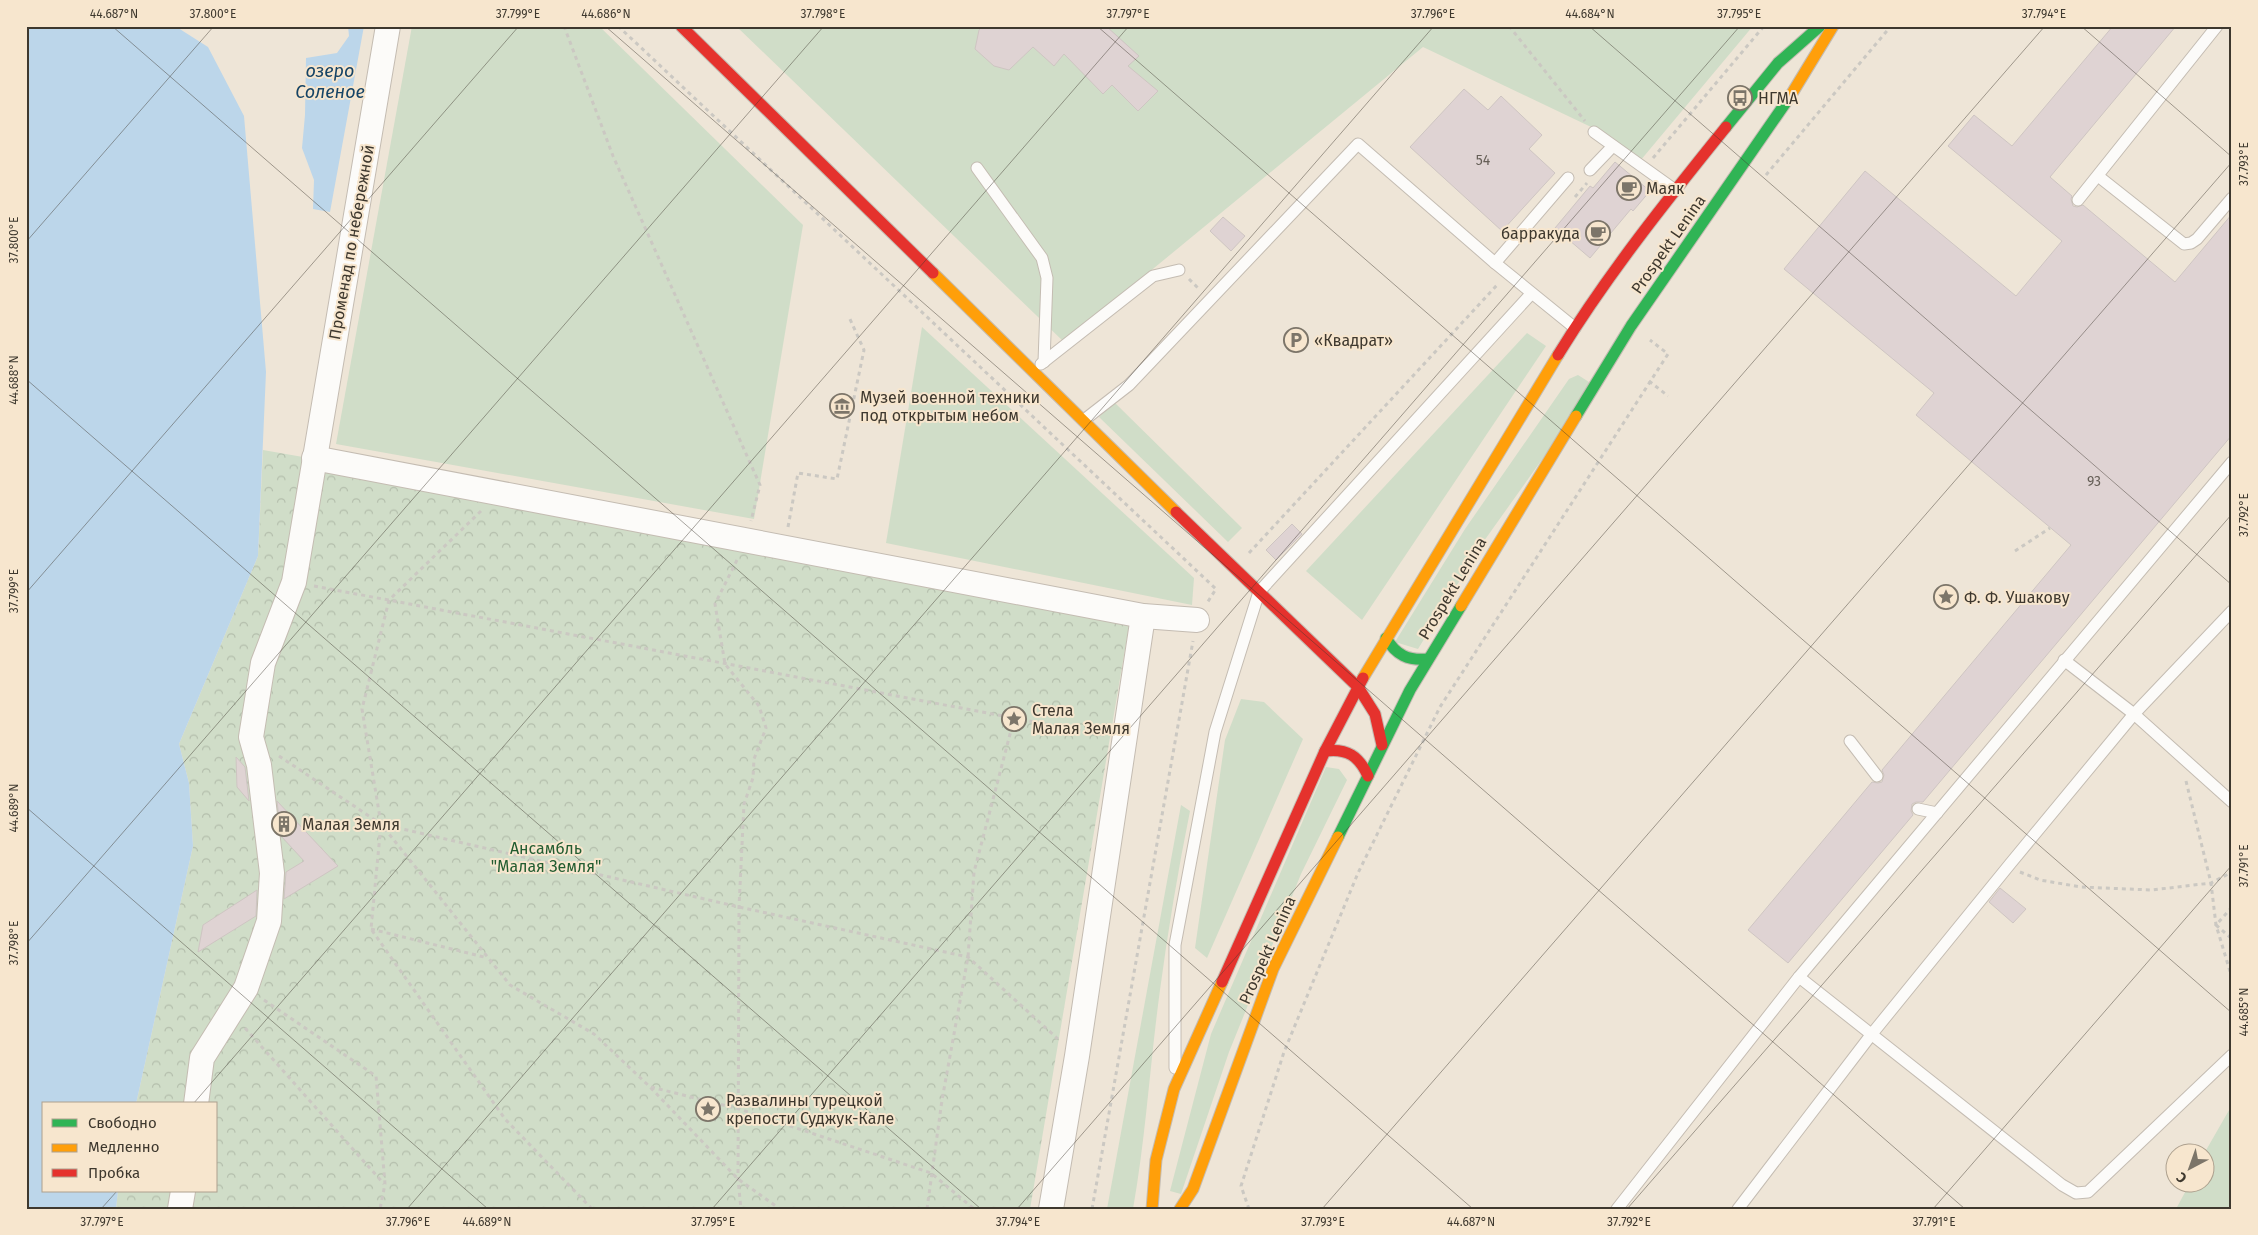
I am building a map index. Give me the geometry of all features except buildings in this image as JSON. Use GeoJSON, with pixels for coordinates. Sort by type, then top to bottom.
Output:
{"type":"FeatureCollection","features":[{"type":"Feature","properties":{"kind":"street","name":"Променад по небережной"},"geometry":{"type":"LineString","coordinates":[[251,737],[263,663],[294,582],[388,26]]}},
{"type":"Feature","properties":{"kind":"street"},"geometry":{"type":"LineString","coordinates":[[681,26],[1033,369],[1234,569],[1358,687],[1375,714],[1382,745]]}},
{"type":"Feature","properties":{"kind":"street","name":"Prospekt Lenina"},"geometry":{"type":"LineString","coordinates":[[1152,1209],[1156,1160],[1174,1089],[1325,751],[1358,687],[1575,328],[1674,190],[1778,63],[1820,26]]}},
{"type":"Feature","properties":{"kind":"street","name":"Prospekt Lenina"},"geometry":{"type":"LineString","coordinates":[[1180,1209],[1193,1189],[1273,969],[1410,690],[1631,326],[1802,80],[1832,26]]}},
{"type":"Feature","properties":{"kind":"street"},"geometry":{"type":"LineString","coordinates":[[314,458],[1143,616],[1197,620]]}},
{"type":"Feature","properties":{"kind":"street"},"geometry":{"type":"LineString","coordinates":[[1051,1209],[1077,1056],[1123,739],[1143,616]]}},
{"type":"Feature","properties":{"kind":"street"},"geometry":{"type":"LineString","coordinates":[[1386,638],[1392,649],[1402,658],[1415,661],[1428,659]]}},
{"type":"Feature","properties":{"kind":"street"},"geometry":{"type":"LineString","coordinates":[[1358,687],[1377,697]]}},
{"type":"Feature","properties":{"kind":"street"},"geometry":{"type":"LineString","coordinates":[[1390,697],[1410,690]]}},
{"type":"Feature","properties":{"kind":"street"},"geometry":{"type":"LineString","coordinates":[[196,1102],[202,1058],[246,988],[270,921],[272,872],[259,765],[251,737]]}},
{"type":"Feature","properties":{"kind":"street"},"geometry":{"type":"LineString","coordinates":[[1325,751],[1339,749],[1352,753],[1363,763],[1368,776]]}},
{"type":"Feature","properties":{"kind":"street"},"geometry":{"type":"LineString","coordinates":[[180,1209],[183,1192]]}},
{"type":"Feature","properties":{"kind":"lane"},"geometry":{"type":"LineString","coordinates":[[2078,200],[2217,26]]}},
{"type":"Feature","properties":{"kind":"lane"},"geometry":{"type":"LineString","coordinates":[[1594,132],[1674,190]]}},
{"type":"Feature","properties":{"kind":"lane"},"geometry":{"type":"LineString","coordinates":[[1084,420],[1129,385],[1358,144],[1531,294],[1575,328]]}},
{"type":"Feature","properties":{"kind":"lane"},"geometry":{"type":"LineString","coordinates":[[1591,173],[1612,146]]}},
{"type":"Feature","properties":{"kind":"lane"},"geometry":{"type":"LineString","coordinates":[[977,168],[1042,258],[1047,278],[1044,362]]}},
{"type":"Feature","properties":{"kind":"lane"},"geometry":{"type":"LineString","coordinates":[[2098,176],[2184,244],[2191,244],[2197,239],[2232,198]]}},
{"type":"Feature","properties":{"kind":"lane"},"geometry":{"type":"LineString","coordinates":[[1495,263],[1568,178]]}},
{"type":"Feature","properties":{"kind":"lane"},"geometry":{"type":"LineString","coordinates":[[1033,369],[1153,276],[1179,270]]}},
{"type":"Feature","properties":{"kind":"lane"},"geometry":{"type":"LineString","coordinates":[[1259,592],[1531,294]]}},
{"type":"Feature","properties":{"kind":"lane"},"geometry":{"type":"LineString","coordinates":[[1617,1209],[1799,977],[2232,462]]}},
{"type":"Feature","properties":{"kind":"lane","name":"Prospekt Lenina"},"geometry":{"type":"LineString","coordinates":[[1174,1089],[1175,945],[1214,732],[1259,592]]}},
{"type":"Feature","properties":{"kind":"lane"},"geometry":{"type":"LineString","coordinates":[[1738,1209],[1871,1035],[2010,864],[2134,714],[2232,611]]}},
{"type":"Feature","properties":{"kind":"lane"},"geometry":{"type":"LineString","coordinates":[[2064,660],[2134,714],[2232,802]]}},
{"type":"Feature","properties":{"kind":"lane"},"geometry":{"type":"LineString","coordinates":[[1850,741],[1877,776]]}},
{"type":"Feature","properties":{"kind":"lane"},"geometry":{"type":"LineString","coordinates":[[1918,809],[1937,813]]}},
{"type":"Feature","properties":{"kind":"lane"},"geometry":{"type":"LineString","coordinates":[[1799,977],[2062,1185],[2076,1193],[2088,1192],[2232,1055]]}},
{"type":"Feature","properties":{"kind":"lane"},"geometry":{"type":"LineString","coordinates":[[1193,1189],[1198,1202]]}},
{"type":"Feature","properties":{"kind":"path"},"geometry":{"type":"LineString","coordinates":[[564,26],[613,156],[760,485],[746,540],[715,604],[724,664],[758,706],[766,728],[754,759],[752,778],[744,804],[739,907],[738,1179],[741,1209]]}},
{"type":"Feature","properties":{"kind":"path"},"geometry":{"type":"LineString","coordinates":[[618,26],[1216,589]]}},
{"type":"Feature","properties":{"kind":"path"},"geometry":{"type":"LineString","coordinates":[[1509,26],[1594,132]]}},
{"type":"Feature","properties":{"kind":"path"},"geometry":{"type":"LineString","coordinates":[[1765,176],[1891,26]]}},
{"type":"Feature","properties":{"kind":"path"},"geometry":{"type":"LineString","coordinates":[[1573,198],[1591,173]]}},
{"type":"Feature","properties":{"kind":"path"},"geometry":{"type":"LineString","coordinates":[[1092,1209],[1197,620],[1216,589],[1507,273]]}},
{"type":"Feature","properties":{"kind":"path"},"geometry":{"type":"LineString","coordinates":[[788,523],[798,473],[837,479],[864,350],[849,317]]}},
{"type":"Feature","properties":{"kind":"path"},"geometry":{"type":"LineString","coordinates":[[1249,1209],[1241,1186],[1284,1052],[1358,873],[1440,707],[1668,354],[1649,339]]}},
{"type":"Feature","properties":{"kind":"path"},"geometry":{"type":"LineString","coordinates":[[1649,381],[1668,396]]}},
{"type":"Feature","properties":{"kind":"path"},"geometry":{"type":"LineString","coordinates":[[500,494],[389,600],[362,709],[381,824],[371,929],[505,1119],[592,1209]]}},
{"type":"Feature","properties":{"kind":"path"},"geometry":{"type":"LineString","coordinates":[[2015,551],[2050,528]]}},
{"type":"Feature","properties":{"kind":"path"},"geometry":{"type":"LineString","coordinates":[[294,582],[1123,739]]}},
{"type":"Feature","properties":{"kind":"path"},"geometry":{"type":"LineString","coordinates":[[926,1209],[942,1100],[968,957],[974,872],[1014,719]]}},
{"type":"Feature","properties":{"kind":"path"},"geometry":{"type":"LineString","coordinates":[[251,737],[381,824],[485,957],[510,985],[594,1034],[650,1087],[738,1179],[780,1209]]}},
{"type":"Feature","properties":{"kind":"path"},"geometry":{"type":"LineString","coordinates":[[2185,761],[2182,766],[2211,882],[2216,926],[2232,978]]}},
{"type":"Feature","properties":{"kind":"path"},"geometry":{"type":"LineString","coordinates":[[381,824],[739,907],[968,957],[1077,1056]]}},
{"type":"Feature","properties":{"kind":"path"},"geometry":{"type":"LineString","coordinates":[[2010,864],[2020,873],[2040,880],[2080,887],[2152,890],[2211,882],[2232,872]]}},
{"type":"Feature","properties":{"kind":"path"},"geometry":{"type":"LineString","coordinates":[[2216,926],[2232,907]]}},
{"type":"Feature","properties":{"kind":"path"},"geometry":{"type":"LineString","coordinates":[[2216,926],[2232,939]]}},
{"type":"Feature","properties":{"kind":"path"},"geometry":{"type":"LineString","coordinates":[[371,929],[485,957]]}},
{"type":"Feature","properties":{"kind":"path"},"geometry":{"type":"LineString","coordinates":[[246,988],[376,1076],[385,1184],[380,1209]]}},
{"type":"Feature","properties":{"kind":"path"},"geometry":{"type":"LineString","coordinates":[[231,1012],[385,1184]]}},
{"type":"Feature","properties":{"kind":"path"},"geometry":{"type":"LineString","coordinates":[[650,1087],[739,1109],[932,1173],[974,1209]]}},
{"type":"Feature","properties":{"kind":"green space"},"geometry":{"type":"Polygon","coordinates":[[[412,26],[599,26],[803,225],[754,519],[336,444],[412,26]]]}},
{"type":"Feature","properties":{"kind":"green space"},"geometry":{"type":"Polygon","coordinates":[[[736,26],[1753,26],[1640,161],[1612,137],[1423,47],[1064,342],[736,26]]]}},
{"type":"Feature","properties":{"kind":"green space"},"geometry":{"type":"Polygon","coordinates":[[[922,327],[1194,578],[1192,605],[886,543],[922,327]]]}},
{"type":"Feature","properties":{"kind":"green space"},"geometry":{"type":"Polygon","coordinates":[[[1527,333],[1546,346],[1362,620],[1306,571],[1527,333]]]}},
{"type":"Feature","properties":{"kind":"green space"},"geometry":{"type":"Polygon","coordinates":[[[1578,375],[1589,382],[1590,392],[1484,541],[1418,649],[1395,642],[1465,529],[1569,379],[1578,375]]]}},
{"type":"Feature","properties":{"kind":"green space"},"geometry":{"type":"Polygon","coordinates":[[[1114,402],[1242,528],[1228,542],[1099,417],[1114,402]]]}},
{"type":"Feature","properties":{"kind":"green space","name":"Ансамбль \"Малая Земля\""},"geometry":{"type":"Polygon","coordinates":[[[263,450],[1133,602],[1030,1209],[116,1209],[118,1192],[218,1192],[218,1102],[136,1102],[193,846],[189,783],[179,744],[258,556],[263,450]]]}},
{"type":"Feature","properties":{"kind":"green space"},"geometry":{"type":"Polygon","coordinates":[[[1241,699],[1264,702],[1303,739],[1207,958],[1195,948],[1225,740],[1241,699]]]}},
{"type":"Feature","properties":{"kind":"green space"},"geometry":{"type":"Polygon","coordinates":[[[1326,767],[1339,769],[1347,780],[1301,874],[1229,1052],[1181,1194],[1170,1191],[1211,1034],[1326,767]]]}},
{"type":"Feature","properties":{"kind":"green space"},"geometry":{"type":"Polygon","coordinates":[[[1181,805],[1190,811],[1163,968],[1133,1209],[1107,1209],[1181,805]]]}},
{"type":"Feature","properties":{"kind":"green space"},"geometry":{"type":"Polygon","coordinates":[[[2232,1105],[2232,1209],[2176,1209],[2185,1192],[2216,1192],[2216,1142],[2211,1142],[2232,1105]]]}},
{"type":"Feature","properties":{"kind":"water"},"geometry":{"type":"Polygon","coordinates":[[[26,26],[175,26],[208,47],[244,116],[266,372],[258,556],[179,744],[189,783],[193,846],[136,1102],[42,1102],[42,1192],[118,1192],[116,1209],[26,1209],[26,26]]]}},
{"type":"Feature","properties":{"kind":"water","name":"озеро Соленое"},"geometry":{"type":"Polygon","coordinates":[[[348,26],[364,26],[330,212],[313,209],[314,180],[302,148],[305,115],[306,58],[337,53],[349,36],[348,26]]]}},
{"type":"Feature","properties":{"kind":"traffic: fast"},"geometry":{"type":"LineString","coordinates":[[1726,127],[1778,63],[1820,26]]}},
{"type":"Feature","properties":{"kind":"traffic: fast"},"geometry":{"type":"LineString","coordinates":[[1576,416],[1631,326],[1791,95]]}},
{"type":"Feature","properties":{"kind":"traffic: fast"},"geometry":{"type":"LineString","coordinates":[[1338,837],[1410,690],[1461,606]]}},
{"type":"Feature","properties":{"kind":"traffic: fast"},"geometry":{"type":"LineString","coordinates":[[1386,638],[1394,649],[1403,656],[1414,659],[1428,659]]}},
{"type":"Feature","properties":{"kind":"traffic: slow"},"geometry":{"type":"LineString","coordinates":[[1791,95],[1833,26]]}},
{"type":"Feature","properties":{"kind":"traffic: slow"},"geometry":{"type":"LineString","coordinates":[[933,273],[1176,512]]}},
{"type":"Feature","properties":{"kind":"traffic: slow"},"geometry":{"type":"LineString","coordinates":[[1363,678],[1558,355]]}},
{"type":"Feature","properties":{"kind":"traffic: slow"},"geometry":{"type":"LineString","coordinates":[[1461,606],[1576,416]]}},
{"type":"Feature","properties":{"kind":"traffic: slow"},"geometry":{"type":"LineString","coordinates":[[1180,1209],[1193,1189],[1273,969],[1338,837]]}},
{"type":"Feature","properties":{"kind":"traffic: slow"},"geometry":{"type":"LineString","coordinates":[[1152,1209],[1156,1160],[1174,1089],[1222,982]]}},
{"type":"Feature","properties":{"kind":"traffic: jam"},"geometry":{"type":"LineString","coordinates":[[681,26],[933,273]]}},
{"type":"Feature","properties":{"kind":"traffic: jam"},"geometry":{"type":"LineString","coordinates":[[1558,355],[1617,267],[1726,127]]}},
{"type":"Feature","properties":{"kind":"traffic: jam"},"geometry":{"type":"LineString","coordinates":[[1176,512],[1358,687],[1375,714],[1382,745]]}},
{"type":"Feature","properties":{"kind":"traffic: jam"},"geometry":{"type":"LineString","coordinates":[[1222,982],[1325,751],[1363,678]]}},
{"type":"Feature","properties":{"kind":"traffic: jam"},"geometry":{"type":"LineString","coordinates":[[1325,751],[1346,752],[1361,763],[1368,776]]}},
{"type":"Feature","properties":{"kind":"place","name":"НГМА"},"geometry":{"type":"Point","coordinates":[1740,98]}},
{"type":"Feature","properties":{"kind":"place","name":"Маяк"},"geometry":{"type":"Point","coordinates":[1629,188]}},
{"type":"Feature","properties":{"kind":"place","name":"барракуда"},"geometry":{"type":"Point","coordinates":[1598,233]}},
{"type":"Feature","properties":{"kind":"place","name":"«Квадрат»"},"geometry":{"type":"Point","coordinates":[1296,340]}},
{"type":"Feature","properties":{"kind":"place","name":"Музей военной техники под открытым небом"},"geometry":{"type":"Point","coordinates":[842,406]}},
{"type":"Feature","properties":{"kind":"place","name":"Ф. Ф. Ушакову"},"geometry":{"type":"Point","coordinates":[1946,597]}},
{"type":"Feature","properties":{"kind":"place","name":"Стела Малая Земля"},"geometry":{"type":"Point","coordinates":[1014,719]}},
{"type":"Feature","properties":{"kind":"place","name":"Малая Земля"},"geometry":{"type":"Point","coordinates":[284,824]}},
{"type":"Feature","properties":{"kind":"place","name":"Развалины турецкой крепости Суджук-Кале"},"geometry":{"type":"Point","coordinates":[708,1109]}}]}
